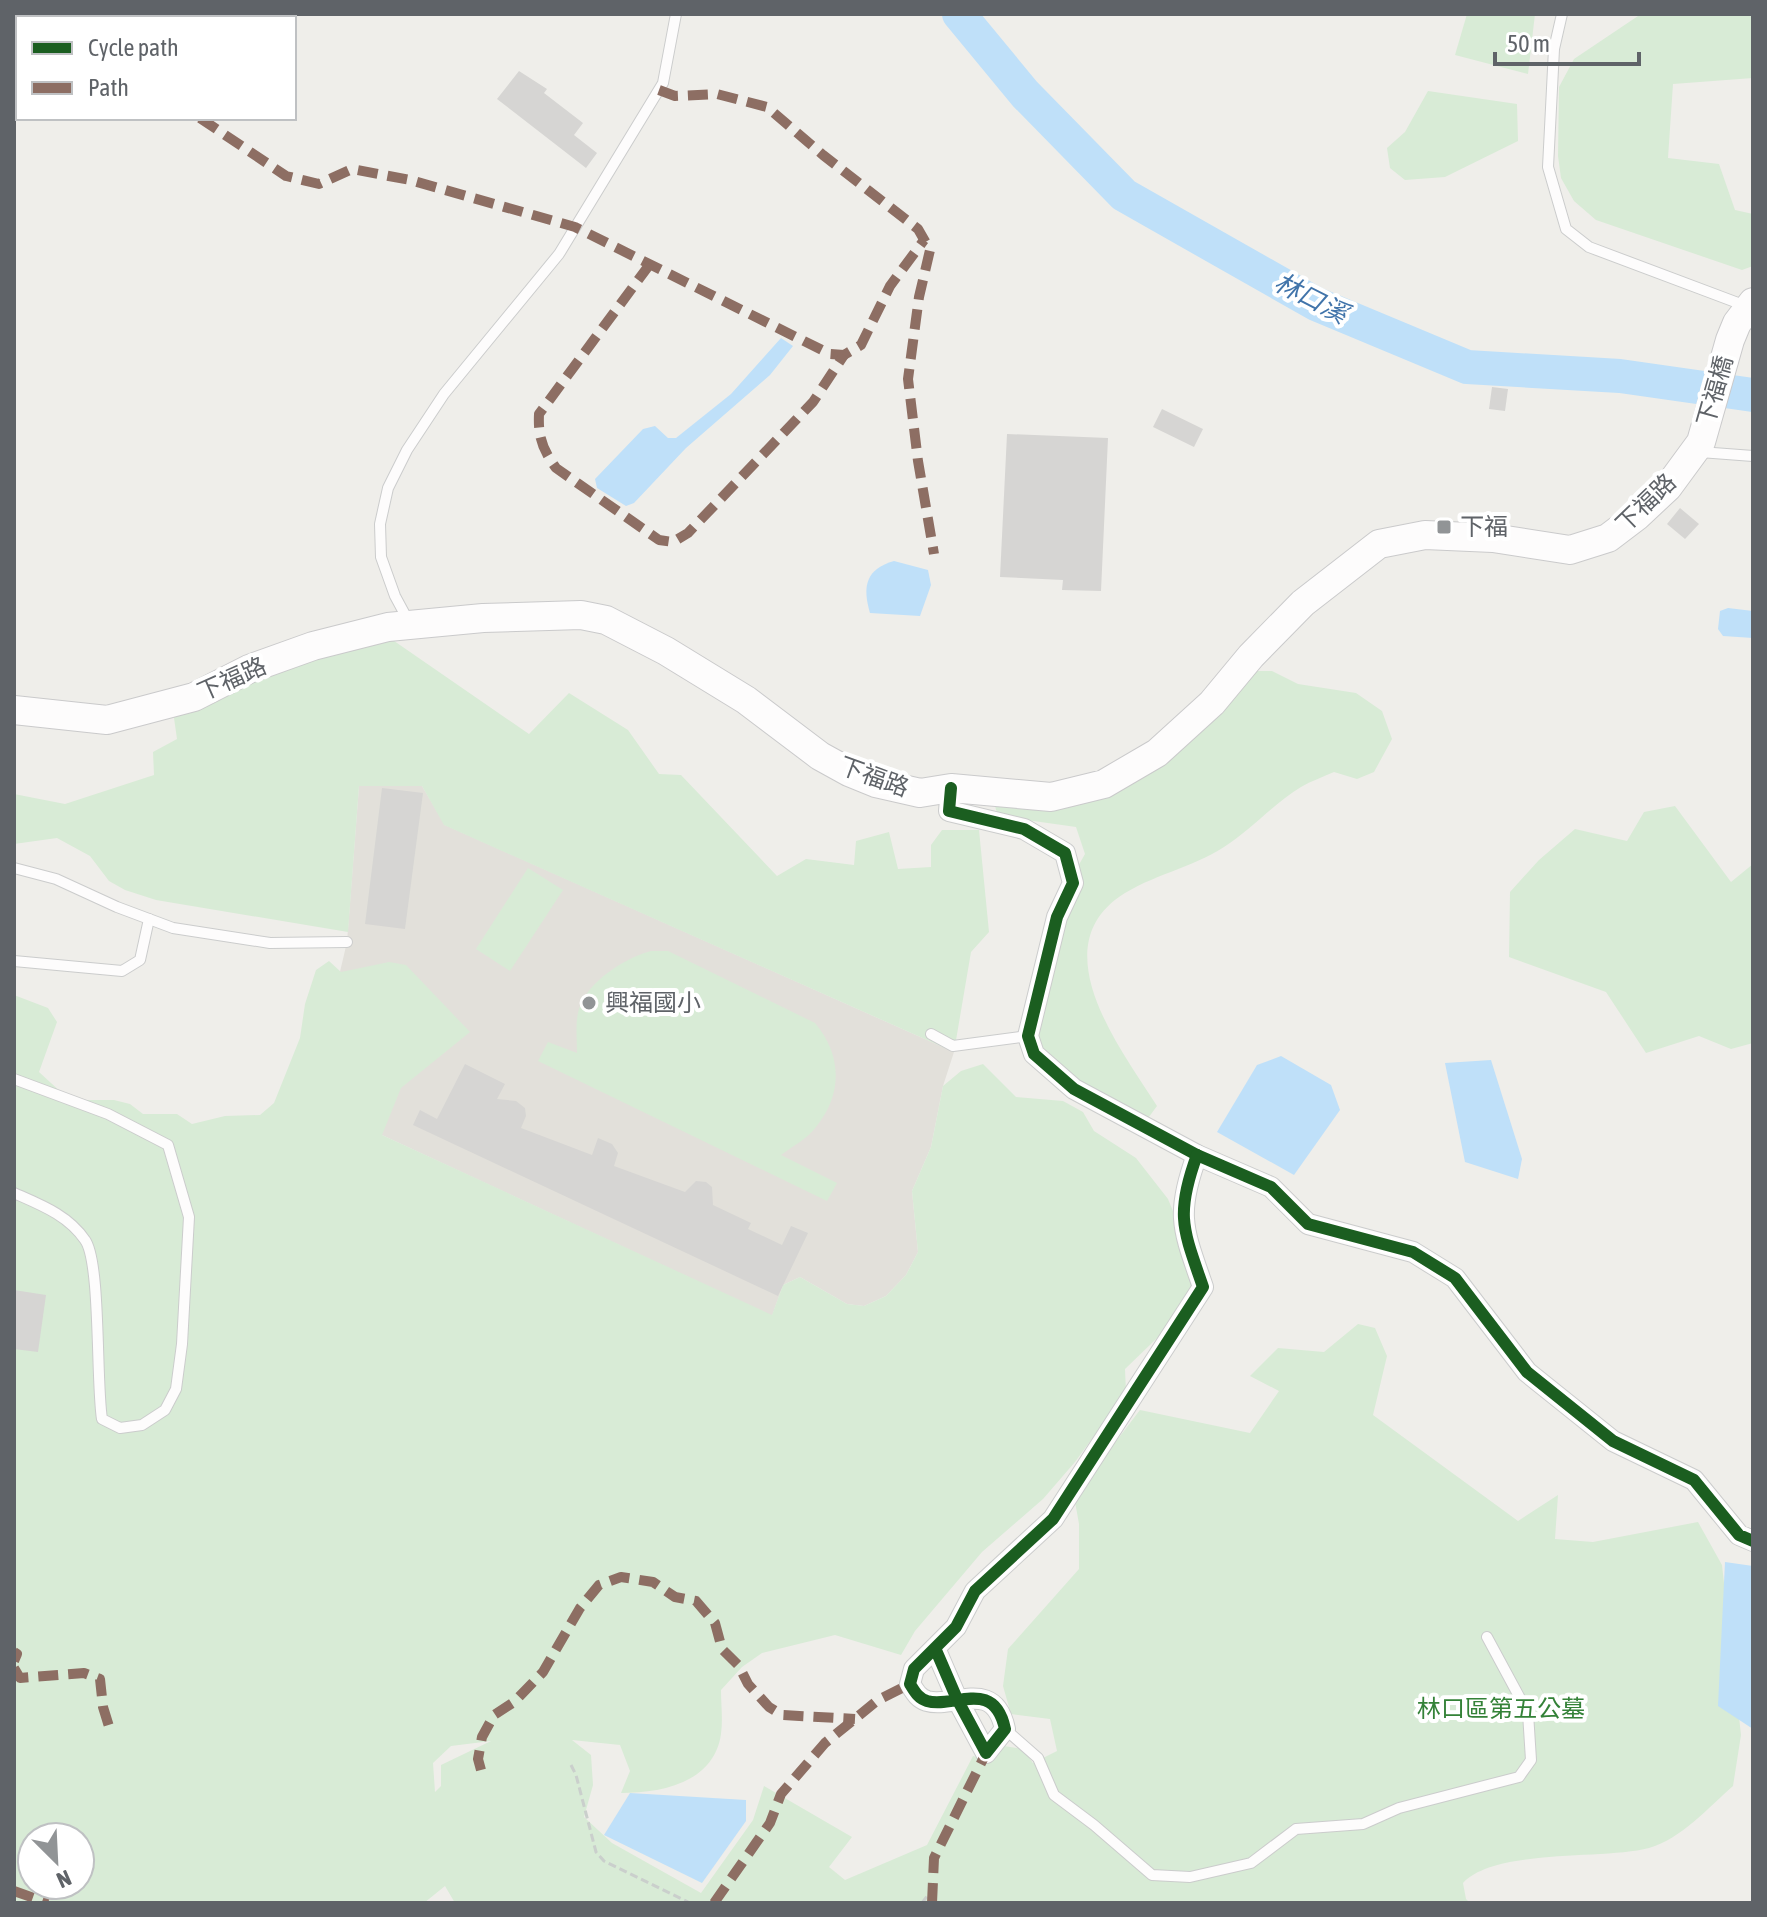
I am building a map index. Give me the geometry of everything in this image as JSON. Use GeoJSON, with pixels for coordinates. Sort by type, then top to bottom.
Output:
{"type":"FeatureCollection","features":[{"type":"Feature","properties":{"kind":"main road","name":"下福橋"},"geometry":{"type":"LineString","coordinates":[[1697,447],[1730,340],[1737,323],[1751,304]]}},
{"type":"Feature","properties":{"kind":"main road","name":"下福路"},"geometry":{"type":"LineString","coordinates":[[14,710],[107,720],[194,697],[249,669],[313,646],[410,624],[581,615],[606,620],[713,678],[820,756],[876,783],[920,793],[951,788],[1051,797],[1104,784],[1157,753],[1212,703],[1251,656],[1303,603],[1379,544],[1425,535],[1493,538],[1570,550],[1608,538],[1637,516],[1668,487],[1697,447]]}},
{"type":"Feature","properties":{"kind":"street"},"geometry":{"type":"LineString","coordinates":[[951,788],[949,811],[1024,829],[1065,853],[1073,883],[1057,917],[1028,1036],[1034,1054],[1074,1089],[1197,1155],[1271,1187],[1308,1224],[1413,1252],[1455,1278],[1527,1372],[1613,1441],[1694,1480],[1739,1535],[1753,1541]]}},
{"type":"Feature","properties":{"kind":"street"},"geometry":{"type":"LineString","coordinates":[[935,1648],[957,1699],[986,1753],[1005,1729],[1002,1715],[992,1705],[969,1697],[957,1699],[930,1703],[918,1697],[910,1684],[914,1669],[935,1648],[956,1627],[975,1591],[1053,1519],[1203,1287],[1183,1229],[1185,1190],[1197,1155]]}},
{"type":"Feature","properties":{"kind":"lane"},"geometry":{"type":"LineString","coordinates":[[410,624],[395,596],[381,557],[380,524],[388,488],[407,450],[444,394],[559,254],[663,83],[676,14]]}},
{"type":"Feature","properties":{"kind":"lane"},"geometry":{"type":"LineString","coordinates":[[1562,14],[1554,49],[1548,167],[1566,229],[1589,247],[1751,304]]}},
{"type":"Feature","properties":{"kind":"lane"},"geometry":{"type":"LineString","coordinates":[[1697,447],[1753,456]]}},
{"type":"Feature","properties":{"kind":"lane"},"geometry":{"type":"LineString","coordinates":[[14,868],[56,879],[173,928],[270,943],[347,942]]}},
{"type":"Feature","properties":{"kind":"lane"},"geometry":{"type":"LineString","coordinates":[[14,961],[122,971],[140,960],[149,919]]}},
{"type":"Feature","properties":{"kind":"lane"},"geometry":{"type":"LineString","coordinates":[[931,1034],[953,1046],[1028,1036]]}},
{"type":"Feature","properties":{"kind":"lane"},"geometry":{"type":"LineString","coordinates":[[14,1079],[108,1114],[168,1145],[189,1217],[182,1344],[176,1389],[165,1410],[142,1425],[120,1428],[102,1419],[98,1397],[93,1265],[87,1242],[62,1216],[14,1193]]}},
{"type":"Feature","properties":{"kind":"lane"},"geometry":{"type":"LineString","coordinates":[[1005,1729],[1038,1758],[1054,1795],[1152,1875],[1190,1877],[1251,1863],[1296,1829],[1363,1824],[1399,1808],[1519,1777],[1531,1760],[1528,1713],[1487,1637]]}},
{"type":"Feature","properties":{"kind":"path"},"geometry":{"type":"LineString","coordinates":[[571,1765],[596,1852],[604,1861],[690,1903]]}},
{"type":"Feature","properties":{"kind":"path"},"geometry":{"type":"LineString","coordinates":[[922,1903],[933,1888]]}},
{"type":"Feature","properties":{"kind":"shaded area","name":"興福國小"},"geometry":{"type":"Polygon","coordinates":[[[359,786],[422,786],[445,825],[954,1052],[943,1086],[931,1147],[912,1191],[918,1252],[906,1275],[886,1296],[864,1306],[847,1304],[800,1277],[783,1285],[772,1316],[382,1135],[302,1133],[347,942],[359,786]]]}},
{"type":"Feature","properties":{"kind":"green space"},"geometry":{"type":"Polygon","coordinates":[[[1467,14],[1535,14],[1528,74],[1455,55],[1467,14]]]}},
{"type":"Feature","properties":{"kind":"green space"},"geometry":{"type":"Polygon","coordinates":[[[1641,14],[1753,14],[1753,78],[1673,84],[1668,158],[1719,164],[1735,210],[1753,214],[1753,266],[1742,270],[1596,220],[1574,201],[1561,178],[1558,156],[1559,87],[1574,59],[1641,14]]]}},
{"type":"Feature","properties":{"kind":"green space"},"geometry":{"type":"Polygon","coordinates":[[[1428,91],[1517,104],[1518,141],[1445,177],[1405,180],[1390,168],[1387,148],[1405,132],[1428,91]]]}},
{"type":"Feature","properties":{"kind":"green space"},"geometry":{"type":"Polygon","coordinates":[[[384,634],[529,734],[569,693],[628,730],[659,774],[681,775],[777,876],[806,859],[854,865],[856,841],[889,832],[898,869],[931,867],[931,845],[942,830],[979,830],[989,932],[971,952],[954,1052],[444,825],[422,786],[359,786],[348,932],[156,900],[109,881],[90,856],[57,838],[14,844],[14,794],[65,804],[154,775],[153,752],[177,739],[171,697],[384,634]]]}},
{"type":"Feature","properties":{"kind":"green space"},"geometry":{"type":"Polygon","coordinates":[[[1249,671],[1272,671],[1298,684],[1356,693],[1382,711],[1392,739],[1374,772],[1357,779],[1334,772],[1305,785],[1224,847],[1199,861],[1131,889],[1097,919],[1088,945],[1089,973],[1097,1002],[1110,1030],[1157,1106],[1143,1125],[1034,1062],[1052,912],[1085,854],[1076,827],[998,816],[994,803],[1069,801],[1249,671]]]}},
{"type":"Feature","properties":{"kind":"green space"},"geometry":{"type":"Polygon","coordinates":[[[1675,806],[1731,882],[1753,864],[1753,1043],[1731,1049],[1699,1036],[1646,1053],[1606,992],[1509,957],[1510,892],[1539,860],[1575,829],[1627,841],[1644,812],[1675,806]]]}},
{"type":"Feature","properties":{"kind":"green space"},"geometry":{"type":"Polygon","coordinates":[[[528,868],[563,890],[510,971],[476,949],[528,868]]]}},
{"type":"Feature","properties":{"kind":"green space"},"geometry":{"type":"Polygon","coordinates":[[[651,951],[668,951],[815,1023],[824,1035],[836,1075],[831,1101],[812,1131],[781,1155],[837,1183],[827,1201],[538,1061],[548,1042],[577,1053],[579,1009],[590,989],[619,965],[651,951]]]}},
{"type":"Feature","properties":{"kind":"green space","name":"林口區第五公墓"},"geometry":{"type":"Polygon","coordinates":[[[329,961],[341,972],[389,962],[406,965],[470,1032],[401,1088],[382,1135],[772,1315],[783,1285],[800,1277],[847,1304],[864,1306],[886,1296],[906,1275],[918,1252],[912,1191],[931,1147],[943,1086],[961,1071],[983,1064],[1016,1097],[1063,1101],[1083,1112],[1094,1131],[1136,1158],[1168,1199],[1195,1265],[1193,1290],[1182,1314],[1125,1369],[1126,1392],[1075,1462],[1043,1499],[982,1552],[915,1631],[901,1655],[835,1635],[762,1653],[742,1667],[721,1690],[721,1734],[708,1764],[683,1782],[653,1791],[621,1793],[630,1771],[620,1745],[572,1740],[591,1755],[593,1785],[584,1817],[612,1843],[701,1893],[753,1820],[764,1786],[852,1837],[829,1867],[845,1880],[927,1845],[973,1756],[991,1761],[1004,1746],[1023,1749],[1033,1763],[1057,1751],[1050,1719],[1011,1714],[1003,1686],[1008,1649],[1079,1569],[1079,1524],[1074,1496],[1140,1410],[1250,1433],[1279,1391],[1250,1376],[1278,1348],[1324,1352],[1358,1324],[1375,1328],[1387,1356],[1373,1415],[1518,1521],[1558,1495],[1555,1539],[1593,1542],[1698,1522],[1722,1565],[1741,1735],[1733,1786],[1683,1830],[1661,1844],[1629,1852],[1524,1860],[1499,1864],[1478,1872],[1463,1883],[1466,1899],[1470,1903],[455,1903],[445,1886],[424,1903],[14,1903],[14,995],[48,1008],[57,1022],[39,1072],[63,1094],[78,1100],[114,1100],[130,1104],[143,1114],[177,1114],[192,1124],[225,1116],[260,1115],[274,1103],[300,1038],[305,1004],[316,970],[329,961]],[[491,1741],[451,1746],[433,1763],[435,1792],[441,1786],[441,1765],[491,1741]]]}},
{"type":"Feature","properties":{"kind":"water"},"geometry":{"type":"Polygon","coordinates":[[[781,338],[793,346],[770,375],[686,448],[634,503],[626,506],[597,488],[595,479],[643,429],[655,426],[668,438],[676,438],[731,394],[781,338]]]}},
{"type":"Feature","properties":{"kind":"water"},"geometry":{"type":"Polygon","coordinates":[[[894,561],[928,570],[931,585],[920,616],[870,613],[866,595],[868,580],[877,569],[894,561]]]}},
{"type":"Feature","properties":{"kind":"water"},"geometry":{"type":"Polygon","coordinates":[[[1728,608],[1753,611],[1753,638],[1723,636],[1718,629],[1720,611],[1728,608]]]}},
{"type":"Feature","properties":{"kind":"water"},"geometry":{"type":"Polygon","coordinates":[[[1281,1056],[1331,1085],[1340,1110],[1294,1175],[1217,1132],[1257,1065],[1281,1056]]]}},
{"type":"Feature","properties":{"kind":"water"},"geometry":{"type":"Polygon","coordinates":[[[1491,1060],[1522,1159],[1518,1179],[1465,1162],[1445,1063],[1491,1060]]]}},
{"type":"Feature","properties":{"kind":"water"},"geometry":{"type":"Polygon","coordinates":[[[1725,1562],[1753,1566],[1753,1729],[1718,1706],[1725,1562]]]}},
{"type":"Feature","properties":{"kind":"water"},"geometry":{"type":"Polygon","coordinates":[[[630,1793],[746,1800],[746,1821],[702,1883],[604,1835],[630,1793]]]}},
{"type":"Feature","properties":{"kind":"building"},"geometry":{"type":"Polygon","coordinates":[[[519,71],[547,89],[544,93],[583,123],[574,135],[597,153],[586,168],[497,99],[519,71]]]}},
{"type":"Feature","properties":{"kind":"building"},"geometry":{"type":"Polygon","coordinates":[[[1492,387],[1508,389],[1505,411],[1489,409],[1492,387]]]}},
{"type":"Feature","properties":{"kind":"building"},"geometry":{"type":"Polygon","coordinates":[[[1162,409],[1203,429],[1194,447],[1153,427],[1162,409]]]}},
{"type":"Feature","properties":{"kind":"building"},"geometry":{"type":"Polygon","coordinates":[[[1007,434],[1108,438],[1101,591],[1062,590],[1063,580],[1000,577],[1007,434]]]}},
{"type":"Feature","properties":{"kind":"building"},"geometry":{"type":"Polygon","coordinates":[[[1680,508],[1699,524],[1685,539],[1667,524],[1680,508]]]}},
{"type":"Feature","properties":{"kind":"building"},"geometry":{"type":"Polygon","coordinates":[[[382,788],[423,793],[405,929],[365,924],[382,788]]]}},
{"type":"Feature","properties":{"kind":"building"},"geometry":{"type":"Polygon","coordinates":[[[465,1064],[505,1084],[497,1099],[516,1101],[525,1108],[526,1116],[521,1128],[592,1155],[598,1138],[612,1144],[618,1153],[614,1166],[685,1192],[696,1181],[706,1182],[712,1187],[713,1205],[751,1223],[748,1229],[782,1245],[791,1226],[808,1233],[778,1296],[413,1125],[420,1110],[437,1119],[465,1064]]]}},
{"type":"Feature","properties":{"kind":"building"},"geometry":{"type":"Polygon","coordinates":[[[14,1290],[46,1295],[38,1352],[14,1349],[14,1290]]]}},
{"type":"Feature","properties":{"kind":"waterway","name":"林口溪"},"geometry":{"type":"LineString","coordinates":[[959,14],[1025,94],[1124,195],[1316,304],[1467,367],[1620,376],[1753,395]]}},
{"type":"Feature","properties":{"kind":"marked path"},"geometry":{"type":"LineString","coordinates":[[659,90],[675,96],[717,94],[767,107],[918,229],[930,250],[919,297],[908,379],[934,554]]}},
{"type":"Feature","properties":{"kind":"marked path"},"geometry":{"type":"LineString","coordinates":[[203,120],[286,176],[319,184],[352,169],[410,180],[575,227],[830,354],[844,355],[861,345],[890,286],[924,240]]}},
{"type":"Feature","properties":{"kind":"marked path"},"geometry":{"type":"LineString","coordinates":[[650,264],[539,414],[539,422],[542,442],[556,468],[659,540],[673,542],[688,533],[813,402],[844,355]]}},
{"type":"Feature","properties":{"kind":"marked path"},"geometry":{"type":"LineString","coordinates":[[481,1770],[478,1759],[482,1737],[494,1715],[514,1702],[543,1672],[580,1608],[599,1585],[621,1577],[653,1582],[675,1597],[696,1601],[715,1623],[722,1649],[739,1666],[748,1684],[769,1707],[782,1715],[855,1719]]}},
{"type":"Feature","properties":{"kind":"marked path"},"geometry":{"type":"LineString","coordinates":[[14,1652],[17,1654],[14,1661]]}},
{"type":"Feature","properties":{"kind":"marked path"},"geometry":{"type":"LineString","coordinates":[[14,1668],[20,1678],[84,1673],[100,1679],[103,1707],[111,1733]]}},
{"type":"Feature","properties":{"kind":"marked path"},"geometry":{"type":"LineString","coordinates":[[714,1903],[770,1823],[781,1794],[825,1743],[878,1700],[910,1684]]}},
{"type":"Feature","properties":{"kind":"marked path"},"geometry":{"type":"LineString","coordinates":[[932,1903],[934,1858],[986,1753]]}},
{"type":"Feature","properties":{"kind":"marked path"},"geometry":{"type":"LineString","coordinates":[[14,1891],[48,1903]]}},
{"type":"Feature","properties":{"kind":"cycle path"},"geometry":{"type":"LineString","coordinates":[[951,788],[949,811],[1024,829],[1065,853],[1073,883],[1057,917],[1028,1036],[1034,1054],[1074,1089],[1197,1155],[1271,1187],[1308,1224],[1413,1252],[1455,1278],[1527,1372],[1613,1441],[1694,1480],[1739,1535],[1753,1541]]}},
{"type":"Feature","properties":{"kind":"cycle path"},"geometry":{"type":"LineString","coordinates":[[935,1648],[957,1699],[986,1753],[1005,1729],[1000,1713],[982,1699],[972,1698],[960,1700],[949,1701],[937,1702],[924,1700],[910,1684],[914,1669],[956,1627],[975,1591],[1053,1519],[1203,1287],[1184,1222],[1186,1193],[1197,1155]]}},
{"type":"Feature","properties":{"kind":"place","name":"下福"},"geometry":{"type":"Point","coordinates":[1444,527]}},
{"type":"Feature","properties":{"kind":"place","name":"興福國小"},"geometry":{"type":"Point","coordinates":[589,1003]}}]}
